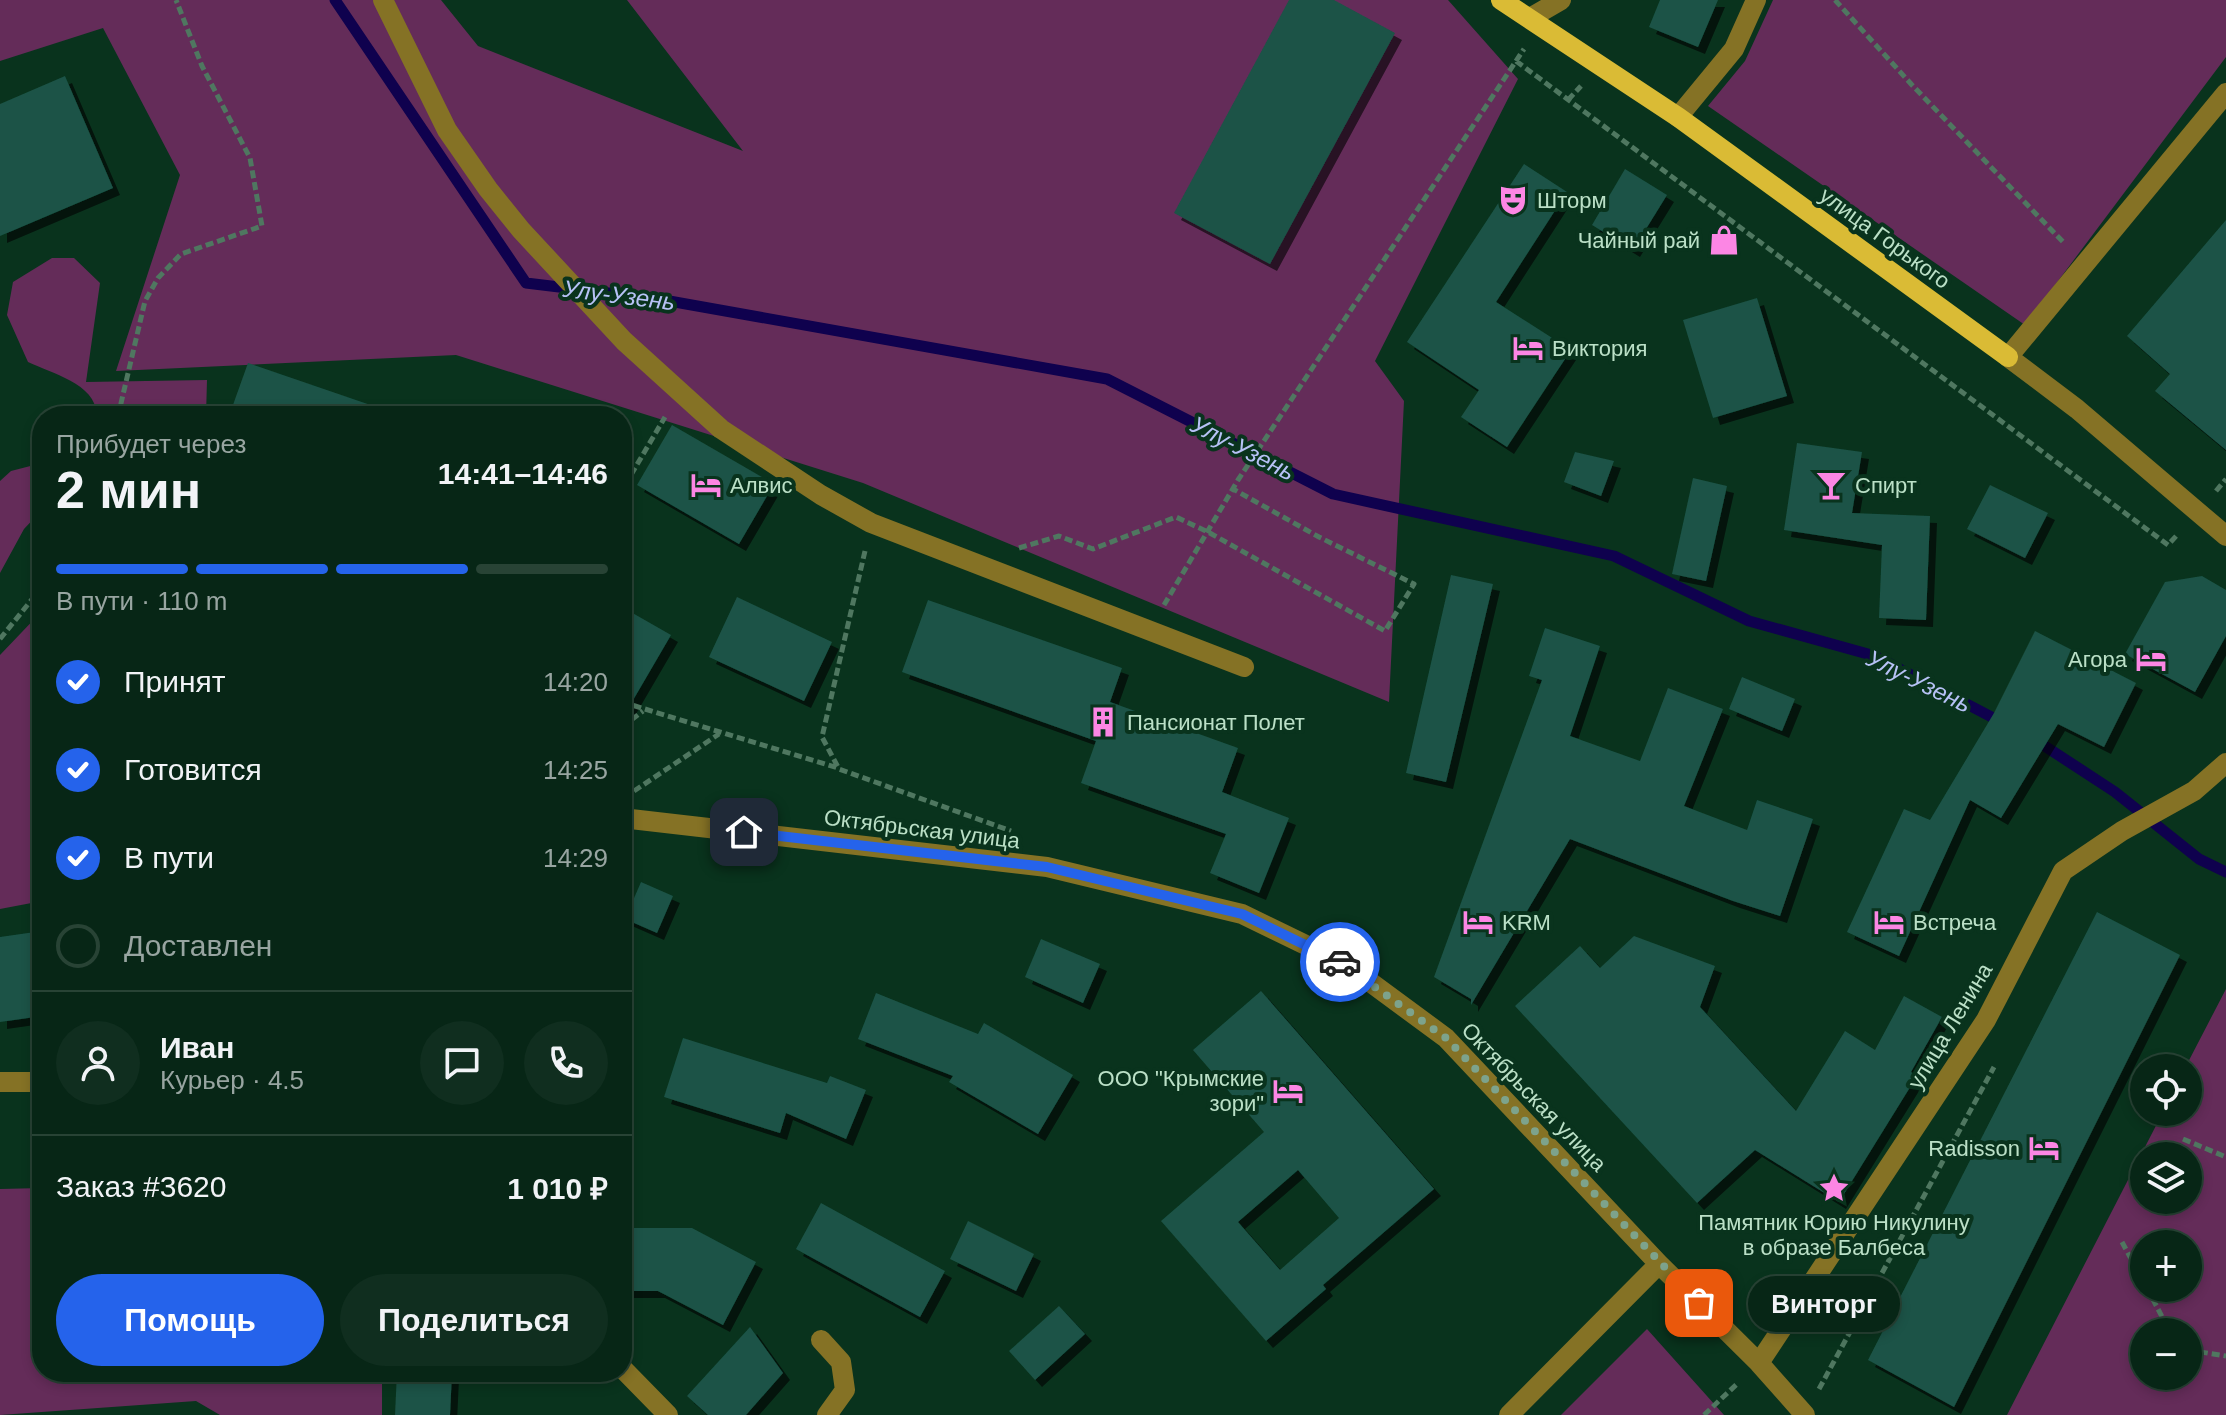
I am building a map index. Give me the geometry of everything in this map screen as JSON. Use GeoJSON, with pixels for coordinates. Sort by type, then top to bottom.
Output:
{"type":"FeatureCollection","features":[{"type":"Feature","properties":{"kind":"main road","name":"улица Горького"},"geometry":{"type":"LineString","coordinates":[[1501,0],[1678,117],[2008,357]]}},
{"type":"Feature","properties":{"kind":"street"},"geometry":{"type":"LineString","coordinates":[[383,0],[447,130],[488,189],[521,230],[624,341],[721,429],[821,495],[871,523],[1244,667]]}},
{"type":"Feature","properties":{"kind":"street"},"geometry":{"type":"LineString","coordinates":[[1535,22],[1561,0]]}},
{"type":"Feature","properties":{"kind":"street"},"geometry":{"type":"LineString","coordinates":[[1678,117],[1734,49],[1756,0]]}},
{"type":"Feature","properties":{"kind":"street"},"geometry":{"type":"LineString","coordinates":[[2008,357],[2226,93]]}},
{"type":"Feature","properties":{"kind":"street","name":"улица Горького"},"geometry":{"type":"LineString","coordinates":[[2008,357],[2077,409],[2226,536]]}},
{"type":"Feature","properties":{"kind":"street","name":"улица Ленина"},"geometry":{"type":"LineString","coordinates":[[1759,1363],[1986,1020],[2063,871],[2122,831],[2194,791],[2226,763]]}},
{"type":"Feature","properties":{"kind":"street","name":"Октябрьская улица"},"geometry":{"type":"LineString","coordinates":[[632,819],[1047,867],[1242,914],[1347,965],[1446,1038],[1659,1264],[1759,1363],[1805,1415]]}},
{"type":"Feature","properties":{"kind":"street"},"geometry":{"type":"LineString","coordinates":[[0,1082],[32,1082]]}},
{"type":"Feature","properties":{"kind":"street"},"geometry":{"type":"LineString","coordinates":[[1509,1415],[1659,1264]]}},
{"type":"Feature","properties":{"kind":"street"},"geometry":{"type":"LineString","coordinates":[[821,1340],[841,1362],[845,1390],[827,1415]]}},
{"type":"Feature","properties":{"kind":"street"},"geometry":{"type":"LineString","coordinates":[[632,1378],[668,1415]]}},
{"type":"Feature","properties":{"kind":"path"},"geometry":{"type":"LineString","coordinates":[[120,406],[145,301],[158,278],[181,254],[262,226],[250,158],[202,66],[176,0]]}},
{"type":"Feature","properties":{"kind":"path"},"geometry":{"type":"LineString","coordinates":[[1835,0],[1912,85],[2085,264]]}},
{"type":"Feature","properties":{"kind":"path"},"geometry":{"type":"LineString","coordinates":[[1150,630],[1238,480],[1516,61],[1535,22]]}},
{"type":"Feature","properties":{"kind":"path"},"geometry":{"type":"LineString","coordinates":[[1516,61],[2168,545],[2200,511]]}},
{"type":"Feature","properties":{"kind":"path"},"geometry":{"type":"LineString","coordinates":[[632,473],[679,392]]}},
{"type":"Feature","properties":{"kind":"path"},"geometry":{"type":"LineString","coordinates":[[972,562],[1059,536],[1093,549],[1176,517],[1385,631],[1414,584],[1319,537],[1233,489]]}},
{"type":"Feature","properties":{"kind":"path"},"geometry":{"type":"LineString","coordinates":[[822,737],[871,523]]}},
{"type":"Feature","properties":{"kind":"path"},"geometry":{"type":"LineString","coordinates":[[0,639],[32,599]]}},
{"type":"Feature","properties":{"kind":"path"},"geometry":{"type":"LineString","coordinates":[[632,706],[839,769]]}},
{"type":"Feature","properties":{"kind":"path"},"geometry":{"type":"LineString","coordinates":[[632,719],[644,710]]}},
{"type":"Feature","properties":{"kind":"path"},"geometry":{"type":"LineString","coordinates":[[632,792],[720,733]]}},
{"type":"Feature","properties":{"kind":"path"},"geometry":{"type":"LineString","coordinates":[[1805,1415],[2001,1053]]}},
{"type":"Feature","properties":{"kind":"path"},"geometry":{"type":"LineString","coordinates":[[2183,1139],[2226,1157]]}},
{"type":"Feature","properties":{"kind":"path"},"geometry":{"type":"LineString","coordinates":[[2122,1242],[2130,1257]]}},
{"type":"Feature","properties":{"kind":"path"},"geometry":{"type":"LineString","coordinates":[[2202,1352],[2226,1356]]}},
{"type":"Feature","properties":{"kind":"path"},"geometry":{"type":"LineString","coordinates":[[1704,1415],[1759,1363]]}},
{"type":"Feature","properties":{"kind":"shaded area"},"geometry":{"type":"Polygon","coordinates":[[[0,0],[441,0],[478,46],[743,151],[627,0],[1448,0],[1518,79],[1375,361],[1404,401],[1389,702],[863,483],[632,410],[632,406],[618,406],[456,355],[116,371],[180,175],[103,28],[0,61],[0,0]]]}},
{"type":"Feature","properties":{"kind":"shaded area"},"geometry":{"type":"Polygon","coordinates":[[[1773,0],[2226,0],[2226,57],[2025,325],[1708,106],[1745,61],[1773,0]]]}},
{"type":"Feature","properties":{"kind":"shaded area"},"geometry":{"type":"Polygon","coordinates":[[[52,258],[74,258],[100,283],[86,382],[207,380],[206,406],[95,406],[82,388],[28,362],[7,315],[13,282],[52,258]]]}},
{"type":"Feature","properties":{"kind":"shaded area"},"geometry":{"type":"Polygon","coordinates":[[[32,466],[32,521],[24,529],[0,573],[0,481],[11,471],[32,466]]]}},
{"type":"Feature","properties":{"kind":"shaded area"},"geometry":{"type":"Polygon","coordinates":[[[32,621],[32,903],[0,909],[0,655],[32,621]]]}},
{"type":"Feature","properties":{"kind":"shaded area"},"geometry":{"type":"Polygon","coordinates":[[[2226,989],[2226,1415],[2007,1415],[2130,1176],[2130,1214],[2202,1214],[2202,1142],[2148,1142],[2156,1126],[2202,1126],[2202,1054],[2192,1054],[2226,989]]]}},
{"type":"Feature","properties":{"kind":"shaded area"},"geometry":{"type":"Polygon","coordinates":[[[32,1188],[32,1382],[382,1382],[382,1415],[220,1415],[196,1401],[0,1415],[0,1189],[32,1188]]]}},
{"type":"Feature","properties":{"kind":"shaded area"},"geometry":{"type":"Polygon","coordinates":[[[1647,1329],[1724,1415],[1561,1415],[1647,1329]]]}},
{"type":"Feature","properties":{"kind":"building"},"geometry":{"type":"Polygon","coordinates":[[[1289,0],[1334,0],[1395,33],[1270,264],[1174,213],[1289,0]]]}},
{"type":"Feature","properties":{"kind":"building"},"geometry":{"type":"Polygon","coordinates":[[[1660,0],[1718,0],[1698,47],[1649,27],[1660,0]]]}},
{"type":"Feature","properties":{"kind":"building"},"geometry":{"type":"Polygon","coordinates":[[[65,76],[113,188],[0,236],[0,104],[65,76]]]}},
{"type":"Feature","properties":{"kind":"building"},"geometry":{"type":"Polygon","coordinates":[[[1524,164],[1567,192],[1496,302],[1571,350],[1507,447],[1461,417],[1479,390],[1407,342],[1524,164]]]}},
{"type":"Feature","properties":{"kind":"building"},"geometry":{"type":"Polygon","coordinates":[[[1625,169],[1667,195],[1633,250],[1592,225],[1625,169]]]}},
{"type":"Feature","properties":{"kind":"building"},"geometry":{"type":"Polygon","coordinates":[[[2226,220],[2226,450],[2155,391],[2170,374],[2127,336],[2226,220]]]}},
{"type":"Feature","properties":{"kind":"building"},"geometry":{"type":"Polygon","coordinates":[[[1757,298],[1787,396],[1713,418],[1683,320],[1757,298]]]}},
{"type":"Feature","properties":{"kind":"building"},"geometry":{"type":"Polygon","coordinates":[[[248,363],[373,406],[233,406],[248,363]]]}},
{"type":"Feature","properties":{"kind":"building","name":"Алвис"},"geometry":{"type":"Polygon","coordinates":[[[672,425],[774,484],[739,544],[637,485],[672,425]]]}},
{"type":"Feature","properties":{"kind":"building"},"geometry":{"type":"Polygon","coordinates":[[[1797,443],[1862,452],[1852,513],[1930,516],[1926,620],[1879,618],[1882,545],[1784,530],[1797,443]]]}},
{"type":"Feature","properties":{"kind":"building"},"geometry":{"type":"Polygon","coordinates":[[[1575,452],[1614,461],[1601,496],[1564,482],[1575,452]]]}},
{"type":"Feature","properties":{"kind":"building"},"geometry":{"type":"Polygon","coordinates":[[[1693,478],[1727,486],[1706,581],[1672,574],[1693,478]]]}},
{"type":"Feature","properties":{"kind":"building"},"geometry":{"type":"Polygon","coordinates":[[[1990,485],[2048,513],[2025,558],[1967,529],[1990,485]]]}},
{"type":"Feature","properties":{"kind":"building"},"geometry":{"type":"Polygon","coordinates":[[[1451,575],[1493,584],[1446,782],[1406,773],[1451,575]]]}},
{"type":"Feature","properties":{"kind":"building"},"geometry":{"type":"Polygon","coordinates":[[[2202,576],[2226,590],[2226,636],[2195,692],[2125,654],[2165,582],[2202,576]]]}},
{"type":"Feature","properties":{"kind":"building"},"geometry":{"type":"Polygon","coordinates":[[[737,597],[832,642],[804,701],[709,657],[737,597]]]}},
{"type":"Feature","properties":{"kind":"building","name":"Пансионат Полет"},"geometry":{"type":"Polygon","coordinates":[[[928,600],[1122,668],[1110,702],[1238,748],[1222,792],[1289,818],[1259,893],[1210,873],[1226,834],[1081,783],[1096,741],[902,672],[928,600]]]}},
{"type":"Feature","properties":{"kind":"building"},"geometry":{"type":"Polygon","coordinates":[[[632,613],[671,635],[632,702],[632,613]]]}},
{"type":"Feature","properties":{"kind":"building"},"geometry":{"type":"Polygon","coordinates":[[[1545,628],[1600,646],[1570,736],[1640,761],[1668,688],[1723,709],[1684,806],[1747,830],[1757,800],[1813,819],[1780,916],[1570,839],[1471,1005],[1471,999],[1434,977],[1542,680],[1529,676],[1545,628]]]}},
{"type":"Feature","properties":{"kind":"building"},"geometry":{"type":"Polygon","coordinates":[[[2035,631],[2136,683],[2104,747],[2058,724],[2001,818],[1970,800],[1899,956],[1847,932],[1904,809],[1930,820],[1994,713],[2035,631]]]}},
{"type":"Feature","properties":{"kind":"building"},"geometry":{"type":"Polygon","coordinates":[[[1742,677],[1795,699],[1782,731],[1729,709],[1742,677]]]}},
{"type":"Feature","properties":{"kind":"building"},"geometry":{"type":"Polygon","coordinates":[[[641,882],[673,896],[657,933],[632,922],[632,903],[641,882]]]}},
{"type":"Feature","properties":{"kind":"building"},"geometry":{"type":"Polygon","coordinates":[[[2097,912],[2180,955],[1954,1407],[1868,1360],[2097,912]]]}},
{"type":"Feature","properties":{"kind":"building"},"geometry":{"type":"Polygon","coordinates":[[[32,932],[32,1017],[0,1022],[0,937],[32,932]]]}},
{"type":"Feature","properties":{"kind":"building"},"geometry":{"type":"Polygon","coordinates":[[[1634,936],[1715,966],[1700,1007],[1796,1111],[1845,1031],[1875,1050],[1904,996],[1942,1017],[1911,1072],[1917,1076],[1839,1202],[1755,1150],[1697,1203],[1515,1006],[1580,946],[1600,968],[1634,936]]]}},
{"type":"Feature","properties":{"kind":"building"},"geometry":{"type":"Polygon","coordinates":[[[1041,939],[1100,964],[1083,1003],[1025,977],[1041,939]]]}},
{"type":"Feature","properties":{"kind":"building","name":"ООО \"Крымские зори\""},"geometry":{"type":"Polygon","coordinates":[[[1261,991],[1434,1189],[1323,1285],[1326,1289],[1266,1341],[1161,1221],[1264,1132],[1193,1050],[1261,991]],[[1298,1170],[1238,1222],[1280,1270],[1339,1218],[1298,1170]]]}},
{"type":"Feature","properties":{"kind":"building"},"geometry":{"type":"Polygon","coordinates":[[[876,993],[978,1034],[984,1023],[1073,1075],[1038,1134],[949,1082],[953,1076],[858,1039],[876,993]]]}},
{"type":"Feature","properties":{"kind":"building"},"geometry":{"type":"Polygon","coordinates":[[[683,1038],[827,1083],[830,1076],[866,1090],[846,1139],[786,1113],[780,1133],[664,1097],[683,1038]]]}},
{"type":"Feature","properties":{"kind":"building"},"geometry":{"type":"Polygon","coordinates":[[[821,1203],[945,1271],[920,1317],[796,1249],[821,1203]]]}},
{"type":"Feature","properties":{"kind":"building"},"geometry":{"type":"Polygon","coordinates":[[[968,1221],[1034,1254],[1016,1291],[950,1259],[968,1221]]]}},
{"type":"Feature","properties":{"kind":"building"},"geometry":{"type":"Polygon","coordinates":[[[632,1228],[692,1228],[756,1262],[723,1325],[658,1291],[632,1291],[632,1228]]]}},
{"type":"Feature","properties":{"kind":"building"},"geometry":{"type":"Polygon","coordinates":[[[1059,1306],[1085,1334],[1035,1380],[1009,1351],[1059,1306]]]}},
{"type":"Feature","properties":{"kind":"building"},"geometry":{"type":"Polygon","coordinates":[[[750,1327],[783,1373],[746,1415],[708,1415],[687,1396],[750,1327]]]}},
{"type":"Feature","properties":{"kind":"building"},"geometry":{"type":"Polygon","coordinates":[[[397,1382],[452,1382],[450,1415],[395,1415],[397,1382]]]}},
{"type":"Feature","properties":{"kind":"waterway","name":"Улу-Узень"},"geometry":{"type":"LineString","coordinates":[[335,0],[526,283],[658,299],[1107,379],[1333,494],[1614,556],[1749,621],[1875,656],[2005,724]]}},
{"type":"Feature","properties":{"kind":"waterway","name":"Улу-Узень"},"geometry":{"type":"LineString","coordinates":[[2034,739],[2115,792],[2199,859],[2226,872]]}},
{"type":"Feature","properties":{"kind":"way so far"},"geometry":{"type":"LineString","coordinates":[[1340,962],[1446,1038],[1699,1303]]}},
{"type":"Feature","properties":{"kind":"place","name":"Шторм"},"geometry":{"type":"Point","coordinates":[1513,200]}},
{"type":"Feature","properties":{"kind":"place","name":"Чайный рай"},"geometry":{"type":"Point","coordinates":[1724,240]}},
{"type":"Feature","properties":{"kind":"place","name":"Виктория"},"geometry":{"type":"Point","coordinates":[1528,348]}},
{"type":"Feature","properties":{"kind":"place","name":"Алвис"},"geometry":{"type":"Point","coordinates":[706,485]}},
{"type":"Feature","properties":{"kind":"place","name":"Спирт"},"geometry":{"type":"Point","coordinates":[1831,485]}},
{"type":"Feature","properties":{"kind":"place","name":"Агора"},"geometry":{"type":"Point","coordinates":[2151,659]}},
{"type":"Feature","properties":{"kind":"place","name":"Пансионат Полет"},"geometry":{"type":"Point","coordinates":[1103,722]}},
{"type":"Feature","properties":{"kind":"place","name":"KRM"},"geometry":{"type":"Point","coordinates":[1478,922]}},
{"type":"Feature","properties":{"kind":"place","name":"Встреча"},"geometry":{"type":"Point","coordinates":[1889,922]}},
{"type":"Feature","properties":{"kind":"place","name":"ООО \"Крымские зори\""},"geometry":{"type":"Point","coordinates":[1288,1091]}},
{"type":"Feature","properties":{"kind":"place","name":"Radisson"},"geometry":{"type":"Point","coordinates":[2044,1148]}},
{"type":"Feature","properties":{"kind":"place","name":"Памятник Юрию Никулину в образе Балбеса"},"geometry":{"type":"Point","coordinates":[1834,1188]}},
{"type":"Feature","properties":{"kind":"place","name":"Винторг"},"geometry":{"type":"Point","coordinates":[1699,1303]}},
{"type":"Feature","properties":{"kind":"route"},"geometry":{"type":"LineString","coordinates":[[744,832],[1047,867],[1242,914],[1340,962]]}}]}
